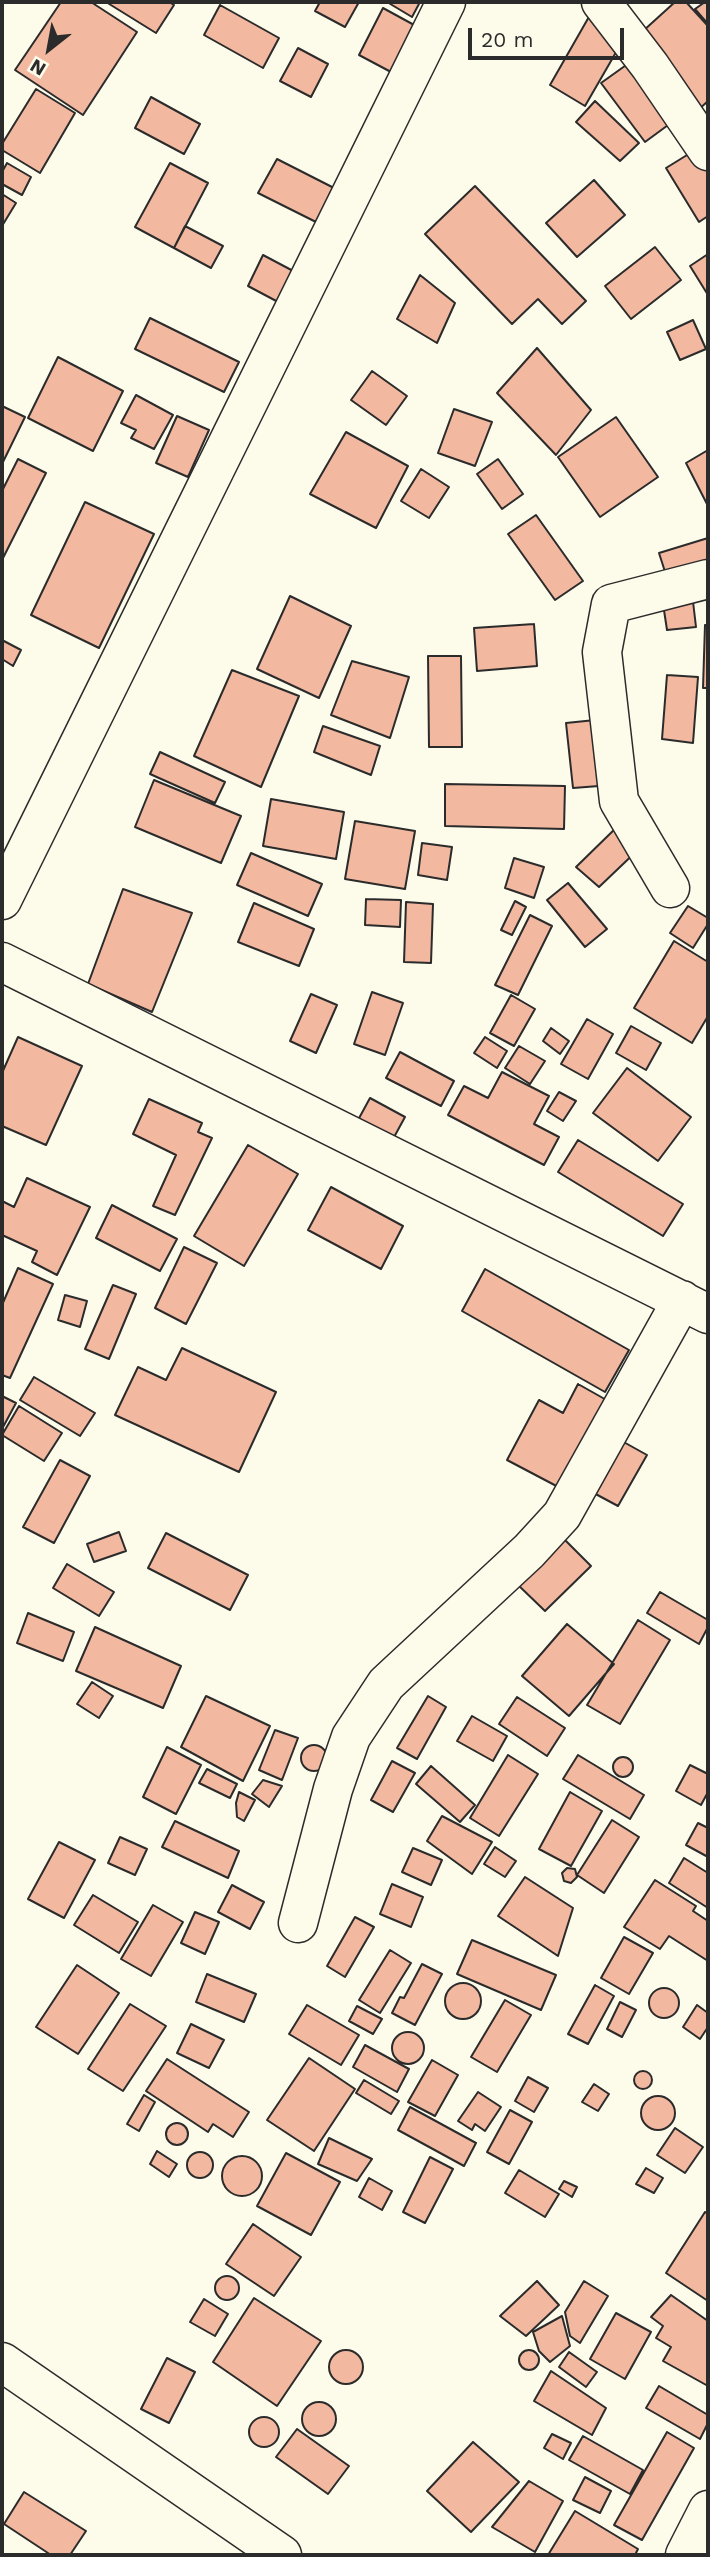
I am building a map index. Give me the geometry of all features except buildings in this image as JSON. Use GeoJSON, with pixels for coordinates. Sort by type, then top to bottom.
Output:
{"type":"FeatureCollection","features":[{"type":"Feature","properties":{"kind":"street"},"geometry":{"type":"LineString","coordinates":[[2,900],[446,2]]}},
{"type":"Feature","properties":{"kind":"street"},"geometry":{"type":"LineString","coordinates":[[601,2],[650,66],[708,151]]}},
{"type":"Feature","properties":{"kind":"street"},"geometry":{"type":"LineString","coordinates":[[670,888],[619,801],[602,652],[611,604],[708,579]]}},
{"type":"Feature","properties":{"kind":"street"},"geometry":{"type":"LineString","coordinates":[[2,962],[695,1307],[562,1515],[529,1551],[386,1684],[351,1737],[333,1788],[298,1923]]}},
{"type":"Feature","properties":{"kind":"street"},"geometry":{"type":"LineString","coordinates":[[2,2362],[282,2555]]}},
{"type":"Feature","properties":{"kind":"street"},"geometry":{"type":"LineString","coordinates":[[685,2555],[708,2510]]}}]}
